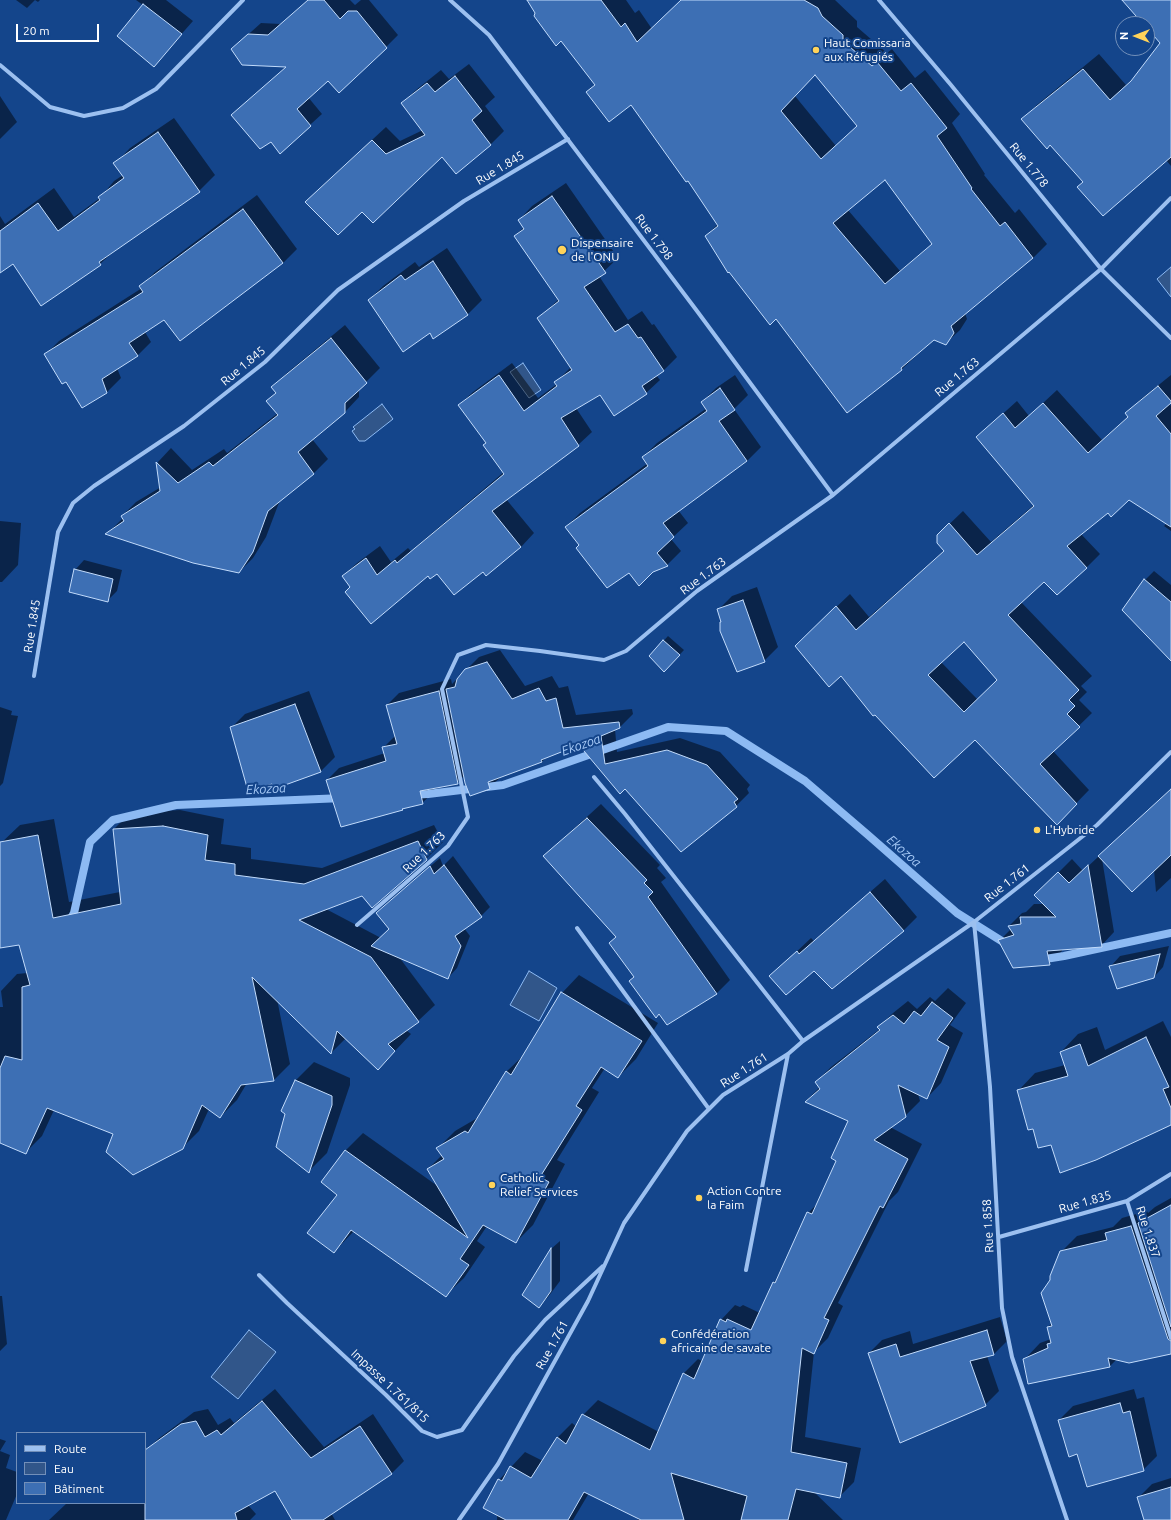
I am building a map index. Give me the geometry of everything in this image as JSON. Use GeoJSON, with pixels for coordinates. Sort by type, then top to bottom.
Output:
{"type":"FeatureCollection","features":[{"type":"Feature","properties":{"kind":"street"},"geometry":{"type":"LineString","coordinates":[[0,65],[50,107],[84,116],[123,108],[156,89],[243,0]]}},
{"type":"Feature","properties":{"kind":"street","name":"Rue 1.798"},"geometry":{"type":"LineString","coordinates":[[450,0],[489,35],[833,495]]}},
{"type":"Feature","properties":{"kind":"street","name":"Rue 1.778"},"geometry":{"type":"LineString","coordinates":[[879,0],[951,85],[1101,269],[1171,338]]}},
{"type":"Feature","properties":{"kind":"street","name":"Rue 1.845"},"geometry":{"type":"LineString","coordinates":[[34,676],[58,532],[73,503],[94,486],[184,426],[265,362],[338,290],[464,201],[568,139]]}},
{"type":"Feature","properties":{"kind":"street","name":"Rue 1.763"},"geometry":{"type":"LineString","coordinates":[[357,925],[448,846],[468,817],[442,689],[458,655],[486,645],[604,660],[626,651],[697,591],[833,495],[1101,269],[1171,198]]}},
{"type":"Feature","properties":{"kind":"street","name":"Rue 1.761"},"geometry":{"type":"LineString","coordinates":[[459,1520],[498,1464],[588,1301],[624,1223],[687,1131],[723,1095],[788,1054],[803,1041],[974,922],[1098,825],[1171,752]]}},
{"type":"Feature","properties":{"kind":"street"},"geometry":{"type":"LineString","coordinates":[[594,777],[625,814],[803,1041]]}},
{"type":"Feature","properties":{"kind":"street","name":"Rue 1.858"},"geometry":{"type":"LineString","coordinates":[[974,922],[990,1087],[1002,1308],[1012,1357],[1067,1520]]}},
{"type":"Feature","properties":{"kind":"street"},"geometry":{"type":"LineString","coordinates":[[577,928],[709,1109]]}},
{"type":"Feature","properties":{"kind":"street"},"geometry":{"type":"LineString","coordinates":[[746,1270],[788,1054]]}},
{"type":"Feature","properties":{"kind":"street","name":"Rue 1.835"},"geometry":{"type":"LineString","coordinates":[[999,1237],[1127,1201],[1171,1174]]}},
{"type":"Feature","properties":{"kind":"street","name":"Rue 1.837"},"geometry":{"type":"LineString","coordinates":[[1127,1201],[1171,1338]]}},
{"type":"Feature","properties":{"kind":"street","name":"Impasse 1.761/815"},"geometry":{"type":"LineString","coordinates":[[260,1275],[287,1304],[386,1395],[422,1431],[437,1438],[462,1430],[514,1356],[540,1326],[564,1301],[605,1265]]}},
{"type":"Feature","properties":{"kind":"water"},"geometry":{"type":"Polygon","coordinates":[[[1171,267],[1171,297],[1157,279],[1171,267]]]}},
{"type":"Feature","properties":{"kind":"water"},"geometry":{"type":"Polygon","coordinates":[[[523,363],[541,390],[529,398],[510,372],[523,363]]]}},
{"type":"Feature","properties":{"kind":"water"},"geometry":{"type":"Polygon","coordinates":[[[382,404],[393,419],[365,441],[359,441],[352,431],[355,429],[353,427],[382,404]]]}},
{"type":"Feature","properties":{"kind":"water"},"geometry":{"type":"Polygon","coordinates":[[[529,971],[557,988],[539,1021],[510,1005],[529,971]]]}},
{"type":"Feature","properties":{"kind":"water"},"geometry":{"type":"Polygon","coordinates":[[[249,1330],[276,1352],[238,1399],[211,1377],[249,1330]]]}},
{"type":"Feature","properties":{"kind":"building"},"geometry":{"type":"Polygon","coordinates":[[[308,0],[324,0],[340,19],[348,11],[357,11],[387,48],[339,93],[328,81],[297,109],[311,126],[280,154],[271,142],[260,149],[231,115],[286,67],[242,65],[231,49],[248,34],[268,35],[308,0]]]}},
{"type":"Feature","properties":{"kind":"building"},"geometry":{"type":"Polygon","coordinates":[[[527,0],[601,0],[621,27],[625,23],[637,42],[681,0],[804,0],[818,8],[822,16],[843,35],[843,41],[872,66],[877,62],[901,91],[911,83],[947,128],[937,136],[972,188],[971,189],[1000,226],[1005,222],[1033,258],[951,326],[954,333],[946,345],[934,340],[901,368],[902,370],[847,413],[776,319],[770,325],[729,272],[728,273],[705,236],[718,226],[688,181],[686,182],[631,105],[609,122],[586,92],[595,85],[561,41],[556,46],[534,16],[535,13],[527,0]],[[815,75],[781,111],[821,159],[857,126],[815,75]],[[885,180],[833,223],[885,284],[932,244],[885,180]]]}},
{"type":"Feature","properties":{"kind":"building"},"geometry":{"type":"Polygon","coordinates":[[[1122,0],[1171,0],[1171,157],[1103,216],[1077,187],[1083,182],[1050,145],[1047,149],[1021,119],[1083,69],[1110,100],[1131,81],[1150,56],[1155,56],[1155,50],[1160,43],[1155,37],[1155,16],[1136,16],[1122,0]]]}},
{"type":"Feature","properties":{"kind":"building"},"geometry":{"type":"Polygon","coordinates":[[[143,4],[182,34],[154,67],[117,36],[143,4]]]}},
{"type":"Feature","properties":{"kind":"building"},"geometry":{"type":"Polygon","coordinates":[[[455,76],[482,111],[472,120],[491,145],[456,174],[442,157],[373,223],[362,212],[338,235],[305,202],[372,140],[386,154],[425,135],[401,103],[427,83],[435,92],[455,76]]]}},
{"type":"Feature","properties":{"kind":"building"},"geometry":{"type":"Polygon","coordinates":[[[158,132],[200,192],[99,262],[101,265],[41,306],[13,264],[0,273],[0,231],[38,203],[58,231],[100,200],[98,197],[124,178],[113,163],[158,132]]]}},
{"type":"Feature","properties":{"kind":"building"},"geometry":{"type":"Polygon","coordinates":[[[552,196],[606,273],[584,287],[615,332],[628,324],[638,338],[641,337],[664,371],[642,386],[647,394],[614,416],[600,395],[561,418],[579,446],[492,511],[521,547],[486,576],[483,572],[454,595],[437,574],[430,579],[428,576],[371,624],[345,592],[350,587],[342,576],[366,558],[377,575],[395,560],[397,563],[504,474],[483,445],[486,443],[458,405],[499,375],[524,411],[557,386],[554,382],[572,370],[537,318],[559,301],[514,236],[524,229],[518,220],[552,196]]]}},
{"type":"Feature","properties":{"kind":"building"},"geometry":{"type":"Polygon","coordinates":[[[243,209],[283,263],[180,341],[164,320],[129,343],[138,356],[102,379],[107,393],[82,408],[66,382],[62,384],[44,354],[143,292],[139,286],[243,209]]]}},
{"type":"Feature","properties":{"kind":"building"},"geometry":{"type":"Polygon","coordinates":[[[433,261],[468,315],[433,339],[430,333],[403,352],[368,300],[401,275],[405,280],[433,261]]]}},
{"type":"Feature","properties":{"kind":"building"},"geometry":{"type":"Polygon","coordinates":[[[331,338],[367,383],[345,403],[345,413],[298,452],[314,474],[268,511],[253,552],[239,573],[193,563],[105,534],[124,521],[121,516],[160,491],[156,462],[178,483],[209,462],[213,466],[278,415],[266,401],[276,393],[271,387],[331,338]]]}},
{"type":"Feature","properties":{"kind":"building"},"geometry":{"type":"Polygon","coordinates":[[[1158,386],[1171,401],[1171,403],[1156,416],[1171,434],[1171,527],[1129,500],[1111,517],[1108,513],[1067,546],[1087,568],[1057,595],[1044,582],[1008,615],[1079,690],[1069,700],[1075,706],[1067,714],[1080,727],[1040,764],[1077,804],[1057,825],[975,740],[934,778],[875,715],[873,716],[841,676],[829,687],[795,646],[836,606],[856,630],[944,551],[937,543],[937,535],[949,523],[977,555],[1034,506],[976,437],[1003,413],[1015,428],[1043,403],[1088,453],[1128,417],[1125,413],[1158,386]],[[964,642],[928,675],[964,712],[997,680],[964,642]]]}},
{"type":"Feature","properties":{"kind":"building"},"geometry":{"type":"Polygon","coordinates":[[[720,388],[735,410],[719,421],[747,461],[663,523],[674,537],[657,553],[668,566],[653,572],[639,586],[629,573],[607,588],[576,548],[579,545],[565,527],[648,466],[642,457],[707,411],[701,402],[720,388]]]}},
{"type":"Feature","properties":{"kind":"building"},"geometry":{"type":"Polygon","coordinates":[[[74,569],[113,579],[108,602],[69,592],[74,569]]]}},
{"type":"Feature","properties":{"kind":"building"},"geometry":{"type":"Polygon","coordinates":[[[1144,579],[1171,602],[1171,661],[1122,610],[1144,579]]]}},
{"type":"Feature","properties":{"kind":"building"},"geometry":{"type":"Polygon","coordinates":[[[743,600],[765,662],[737,672],[720,631],[721,622],[717,609],[743,600]]]}},
{"type":"Feature","properties":{"kind":"building"},"geometry":{"type":"Polygon","coordinates":[[[663,640],[680,655],[664,672],[649,656],[663,640]]]}},
{"type":"Feature","properties":{"kind":"building"},"geometry":{"type":"Polygon","coordinates":[[[487,662],[512,699],[539,688],[546,701],[556,698],[563,728],[619,722],[620,728],[601,736],[605,764],[667,750],[707,765],[738,799],[734,802],[737,807],[681,852],[625,789],[620,794],[579,745],[541,760],[542,762],[488,782],[490,789],[470,796],[465,783],[446,689],[455,687],[457,679],[465,669],[487,662]]]}},
{"type":"Feature","properties":{"kind":"building"},"geometry":{"type":"Polygon","coordinates":[[[439,691],[458,784],[420,791],[423,804],[341,827],[326,780],[386,761],[382,747],[397,744],[386,705],[439,691]]]}},
{"type":"Feature","properties":{"kind":"building"},"geometry":{"type":"Polygon","coordinates":[[[295,704],[321,772],[274,789],[272,784],[248,791],[230,727],[295,704]]]}},
{"type":"Feature","properties":{"kind":"building"},"geometry":{"type":"Polygon","coordinates":[[[1171,789],[1171,855],[1132,892],[1098,856],[1171,789]]]}},
{"type":"Feature","properties":{"kind":"building"},"geometry":{"type":"Polygon","coordinates":[[[587,818],[647,880],[644,883],[653,892],[648,897],[717,994],[667,1025],[659,1014],[656,1018],[629,981],[634,977],[609,943],[616,937],[543,856],[587,818]]]}},
{"type":"Feature","properties":{"kind":"building"},"geometry":{"type":"Polygon","coordinates":[[[163,826],[208,835],[205,860],[235,864],[235,875],[304,884],[418,841],[427,860],[372,908],[362,896],[299,920],[371,957],[419,1022],[388,1044],[395,1051],[378,1070],[337,1031],[331,1054],[252,977],[274,1081],[241,1085],[220,1118],[202,1105],[183,1149],[133,1175],[106,1152],[113,1134],[47,1108],[26,1154],[0,1143],[0,1068],[5,1056],[22,1060],[22,987],[30,985],[19,945],[0,948],[0,842],[38,835],[53,918],[121,904],[113,829],[163,826]]]}},
{"type":"Feature","properties":{"kind":"building"},"geometry":{"type":"Polygon","coordinates":[[[444,865],[482,917],[455,936],[461,946],[448,979],[371,946],[389,929],[376,913],[430,866],[434,874],[444,865]]]}},
{"type":"Feature","properties":{"kind":"building"},"geometry":{"type":"Polygon","coordinates":[[[1088,865],[1102,947],[1047,951],[1050,965],[1013,968],[998,940],[1014,935],[1008,926],[1021,924],[1020,917],[1056,917],[1034,895],[1058,872],[1069,883],[1088,865]]]}},
{"type":"Feature","properties":{"kind":"building"},"geometry":{"type":"Polygon","coordinates":[[[870,892],[904,931],[832,989],[814,971],[786,995],[769,976],[797,951],[799,954],[870,892]]]}},
{"type":"Feature","properties":{"kind":"building"},"geometry":{"type":"Polygon","coordinates":[[[1160,954],[1154,978],[1117,989],[1109,966],[1160,954]]]}},
{"type":"Feature","properties":{"kind":"building"},"geometry":{"type":"Polygon","coordinates":[[[561,992],[642,1041],[618,1078],[601,1067],[576,1106],[582,1110],[540,1177],[549,1182],[516,1243],[483,1225],[460,1259],[469,1265],[446,1297],[351,1230],[334,1253],[307,1233],[337,1195],[321,1182],[345,1150],[468,1238],[427,1169],[444,1159],[436,1148],[465,1131],[468,1133],[506,1071],[511,1075],[561,992]]]}},
{"type":"Feature","properties":{"kind":"building"},"geometry":{"type":"Polygon","coordinates":[[[932,1002],[953,1018],[937,1040],[949,1047],[927,1099],[898,1085],[906,1117],[874,1140],[908,1159],[883,1208],[880,1206],[824,1318],[829,1320],[814,1354],[802,1348],[791,1452],[847,1463],[840,1498],[796,1489],[788,1520],[741,1520],[747,1496],[671,1473],[684,1520],[641,1520],[584,1492],[568,1520],[506,1520],[483,1508],[498,1479],[502,1481],[510,1466],[531,1478],[557,1437],[566,1444],[582,1414],[650,1450],[683,1373],[694,1379],[720,1319],[726,1322],[727,1319],[751,1330],[773,1282],[775,1283],[807,1212],[812,1214],[836,1161],[831,1158],[848,1121],[805,1102],[820,1089],[815,1082],[880,1030],[877,1027],[893,1015],[904,1024],[914,1011],[921,1016],[932,1002]]]}},
{"type":"Feature","properties":{"kind":"building"},"geometry":{"type":"Polygon","coordinates":[[[1146,1037],[1169,1087],[1163,1089],[1171,1108],[1171,1125],[1096,1160],[1060,1173],[1051,1145],[1038,1148],[1033,1129],[1028,1130],[1017,1090],[1068,1076],[1060,1052],[1080,1044],[1088,1066],[1146,1037]]]}},
{"type":"Feature","properties":{"kind":"building"},"geometry":{"type":"Polygon","coordinates":[[[295,1080],[332,1096],[332,1105],[309,1173],[276,1147],[285,1114],[281,1111],[295,1080]]]}},
{"type":"Feature","properties":{"kind":"building"},"geometry":{"type":"Polygon","coordinates":[[[1171,1205],[1171,1327],[1138,1223],[1171,1205]]]}},
{"type":"Feature","properties":{"kind":"building"},"geometry":{"type":"Polygon","coordinates":[[[1131,1226],[1168,1339],[1171,1341],[1171,1354],[1129,1363],[1108,1358],[1110,1367],[1028,1384],[1023,1359],[1048,1348],[1047,1344],[1051,1343],[1047,1327],[1052,1326],[1041,1293],[1050,1280],[1050,1276],[1060,1251],[1107,1240],[1105,1233],[1131,1226]]]}},
{"type":"Feature","properties":{"kind":"building"},"geometry":{"type":"Polygon","coordinates":[[[551,1248],[551,1291],[539,1308],[522,1295],[551,1248]]]}},
{"type":"Feature","properties":{"kind":"building"},"geometry":{"type":"Polygon","coordinates":[[[987,1330],[994,1355],[970,1361],[986,1406],[900,1443],[868,1353],[896,1344],[900,1357],[987,1330]]]}},
{"type":"Feature","properties":{"kind":"building"},"geometry":{"type":"Polygon","coordinates":[[[262,1401],[311,1458],[360,1426],[392,1474],[323,1520],[292,1520],[275,1491],[235,1513],[237,1520],[145,1520],[146,1449],[181,1424],[196,1421],[205,1437],[217,1430],[221,1435],[262,1401]]]}},
{"type":"Feature","properties":{"kind":"building"},"geometry":{"type":"Polygon","coordinates":[[[1120,1403],[1123,1413],[1130,1411],[1144,1471],[1087,1487],[1077,1454],[1069,1457],[1058,1420],[1120,1403]]]}},
{"type":"Feature","properties":{"kind":"building"},"geometry":{"type":"Polygon","coordinates":[[[1171,1487],[1171,1520],[1144,1520],[1137,1497],[1171,1487]]]}},
{"type":"Feature","properties":{"kind":"waterway","name":"Ekozoa"},"geometry":{"type":"LineString","coordinates":[[410,795],[503,785],[668,727],[726,731],[805,781],[957,913],[1008,945]]}},
{"type":"Feature","properties":{"kind":"waterway","name":"Ekozoa"},"geometry":{"type":"LineString","coordinates":[[69,922],[74,913],[90,842],[113,820],[176,805],[343,798]]}},
{"type":"Feature","properties":{"kind":"waterway","name":"Ekozoa"},"geometry":{"type":"LineString","coordinates":[[1039,960],[1171,933]]}},
{"type":"Feature","properties":{"kind":"place","name":"Haut Comissaria aux Réfugiés"},"geometry":{"type":"Point","coordinates":[816,50]}},
{"type":"Feature","properties":{"kind":"place","name":"Dispensaire de l'ONU"},"geometry":{"type":"Point","coordinates":[562,250]}},
{"type":"Feature","properties":{"kind":"place","name":"L'Hybride"},"geometry":{"type":"Point","coordinates":[1037,830]}},
{"type":"Feature","properties":{"kind":"place","name":"Catholic Relief Services"},"geometry":{"type":"Point","coordinates":[492,1185]}},
{"type":"Feature","properties":{"kind":"place","name":"Action Contre la Faim"},"geometry":{"type":"Point","coordinates":[699,1198]}},
{"type":"Feature","properties":{"kind":"place","name":"Confédération africaine de savate"},"geometry":{"type":"Point","coordinates":[663,1341]}}]}
